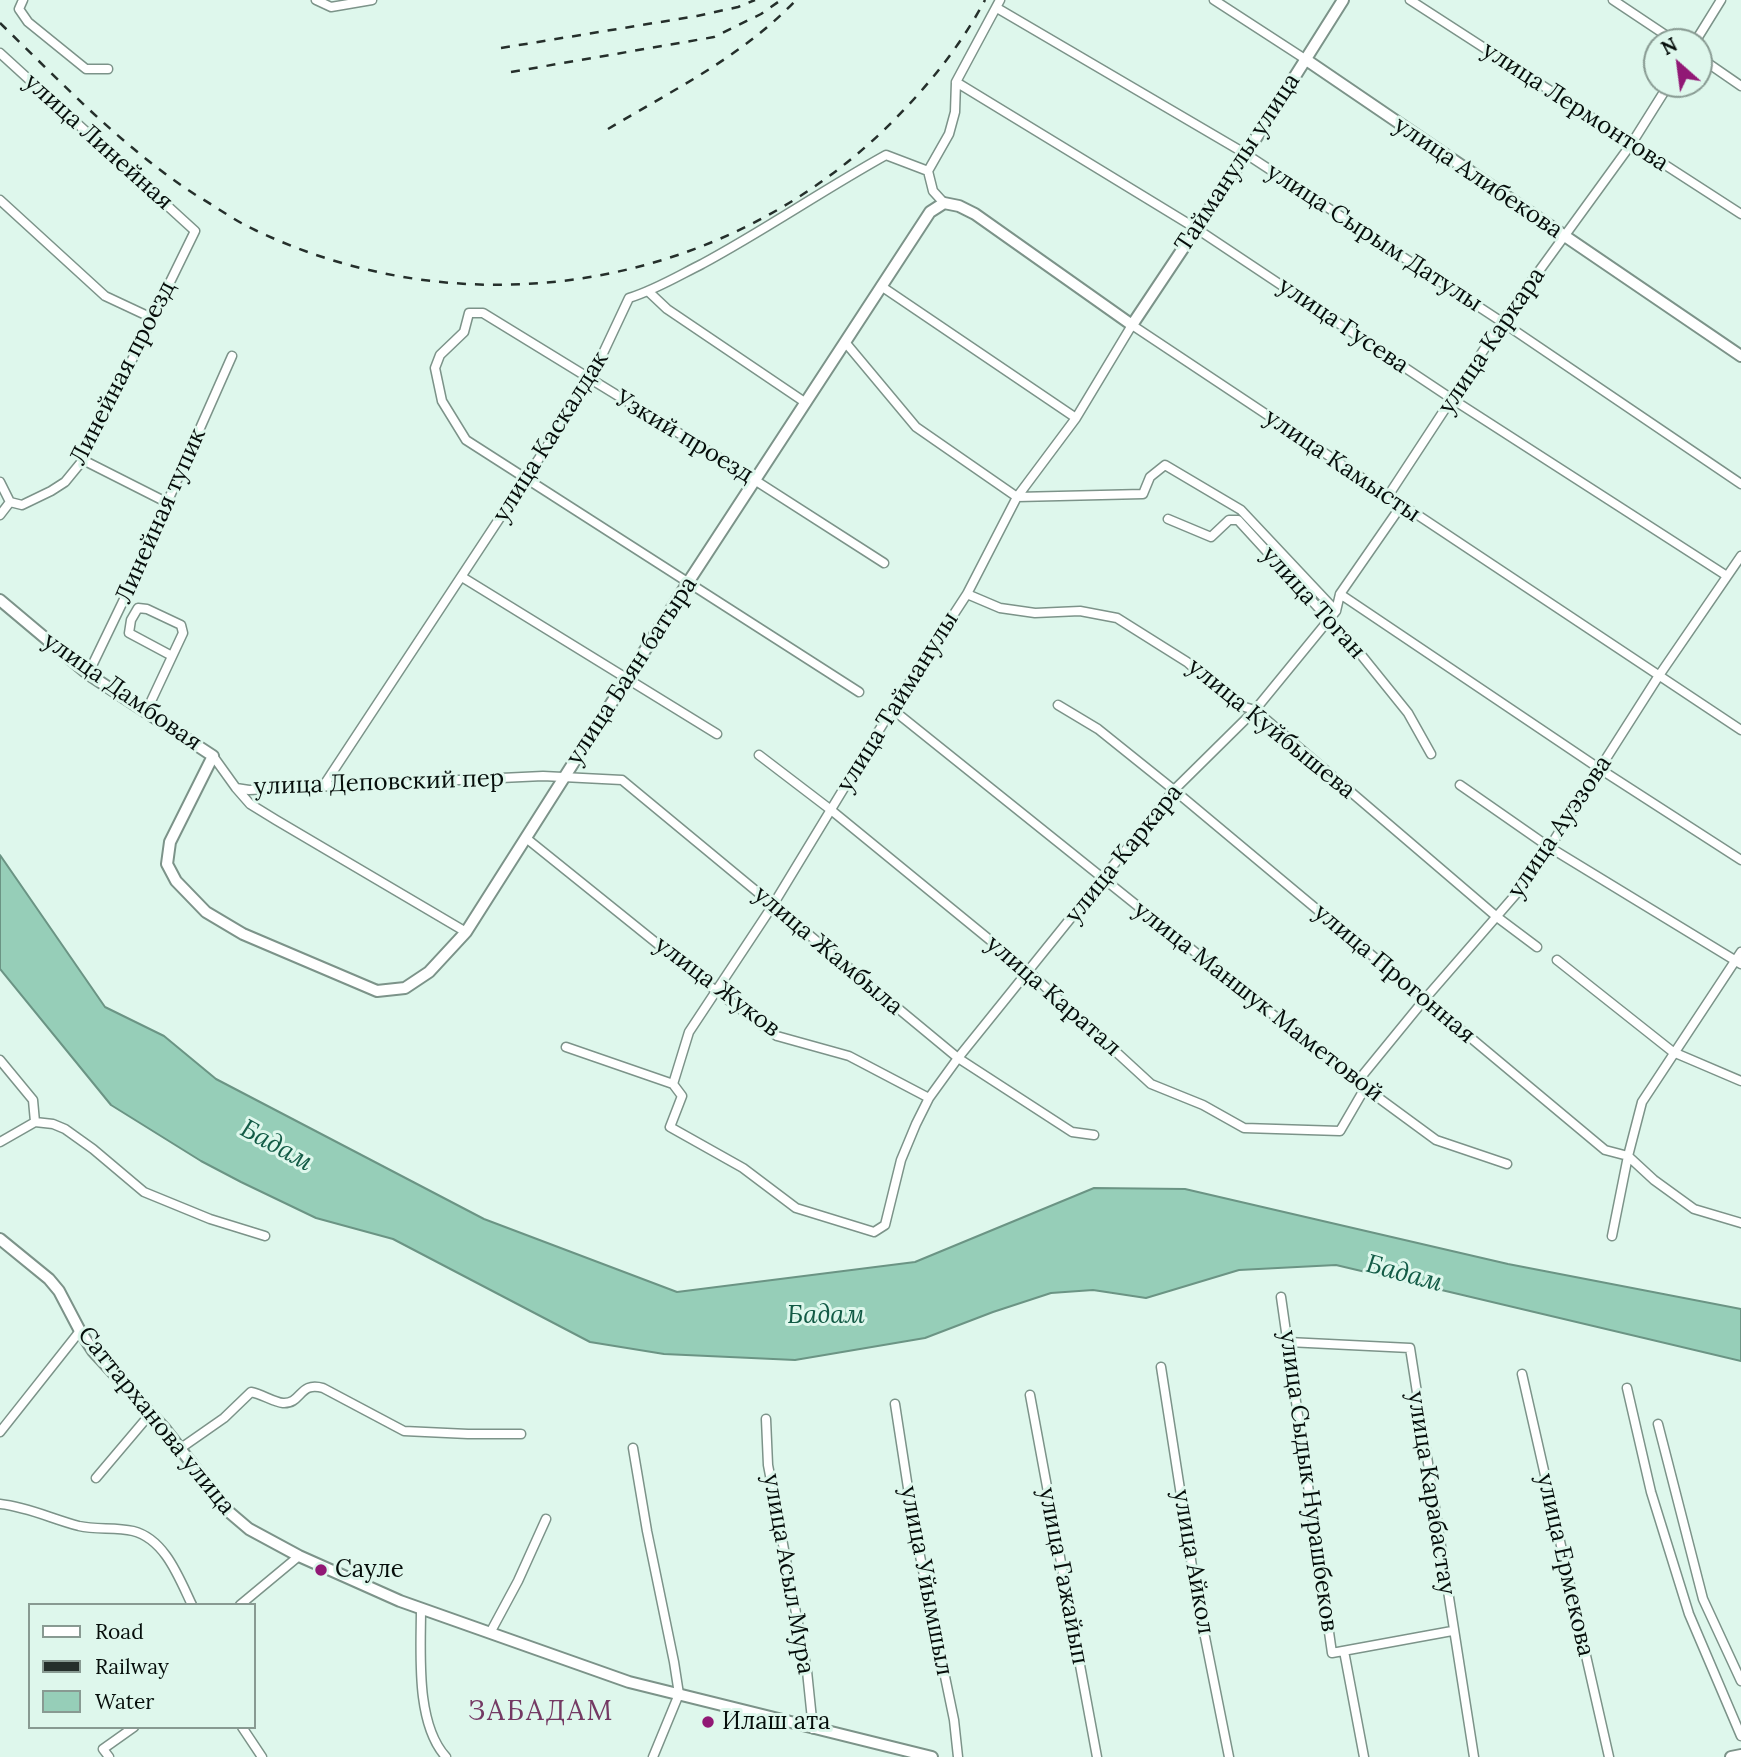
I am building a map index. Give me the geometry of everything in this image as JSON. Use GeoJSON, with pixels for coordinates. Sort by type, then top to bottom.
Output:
{"type":"FeatureCollection","features":[{"type":"Feature","properties":{"kind":"street"},"geometry":{"type":"LineString","coordinates":[[23,0],[19,9],[28,22],[86,69],[108,69]]}},
{"type":"Feature","properties":{"kind":"street"},"geometry":{"type":"LineString","coordinates":[[316,0],[331,8],[372,0]]}},
{"type":"Feature","properties":{"kind":"street","name":"улица Алибекова"},"geometry":{"type":"LineString","coordinates":[[1214,0],[1741,356]]}},
{"type":"Feature","properties":{"kind":"street","name":"Тайманулы улица"},"geometry":{"type":"LineString","coordinates":[[1132,326],[1246,154],[1343,0]]}},
{"type":"Feature","properties":{"kind":"street","name":"улица Лермонтова"},"geometry":{"type":"LineString","coordinates":[[1410,0],[1741,214]]}},
{"type":"Feature","properties":{"kind":"street"},"geometry":{"type":"LineString","coordinates":[[1614,0],[1655,28]]}},
{"type":"Feature","properties":{"kind":"street"},"geometry":{"type":"LineString","coordinates":[[1704,28],[1721,0]]}},
{"type":"Feature","properties":{"kind":"street"},"geometry":{"type":"LineString","coordinates":[[944,203],[933,191],[928,171],[949,134],[956,112],[956,82],[999,4]]}},
{"type":"Feature","properties":{"kind":"street","name":"улица Сырым Датулы"},"geometry":{"type":"LineString","coordinates":[[999,4],[1246,154],[1502,322],[1741,484]]}},
{"type":"Feature","properties":{"kind":"street","name":"улица Линейная"},"geometry":{"type":"LineString","coordinates":[[0,53],[195,231]]}},
{"type":"Feature","properties":{"kind":"street"},"geometry":{"type":"LineString","coordinates":[[1713,67],[1741,86]]}},
{"type":"Feature","properties":{"kind":"street","name":"улица Гусева"},"geometry":{"type":"LineString","coordinates":[[956,82],[1197,229],[1452,399],[1727,576]]}},
{"type":"Feature","properties":{"kind":"street","name":"улица Каркара"},"geometry":{"type":"LineString","coordinates":[[1388,496],[1502,322],[1632,144],[1660,98]]}},
{"type":"Feature","properties":{"kind":"street","name":"улица Каскалдак"},"geometry":{"type":"LineString","coordinates":[[324,785],[590,381],[629,298],[649,292],[757,234],[886,155],[928,171]]}},
{"type":"Feature","properties":{"kind":"street"},"geometry":{"type":"LineString","coordinates":[[0,200],[105,296],[152,318]]}},
{"type":"Feature","properties":{"kind":"street","name":"улица Баян батыра"},"geometry":{"type":"LineString","coordinates":[[213,756],[170,842],[167,864],[176,881],[206,912],[243,934],[377,991],[405,988],[429,972],[466,932],[563,777],[881,286],[930,212],[944,203]]}},
{"type":"Feature","properties":{"kind":"street","name":"улица Камысты"},"geometry":{"type":"LineString","coordinates":[[944,203],[959,206],[975,214],[1132,326],[1741,730]]}},
{"type":"Feature","properties":{"kind":"street","name":"Линейная проезд"},"geometry":{"type":"LineString","coordinates":[[10,502],[22,505],[51,491],[65,482],[83,460],[195,231]]}},
{"type":"Feature","properties":{"kind":"street"},"geometry":{"type":"LineString","coordinates":[[881,286],[1076,418]]}},
{"type":"Feature","properties":{"kind":"street"},"geometry":{"type":"LineString","coordinates":[[649,292],[667,309],[806,403]]}},
{"type":"Feature","properties":{"kind":"street","name":"Узкий проезд"},"geometry":{"type":"LineString","coordinates":[[526,478],[466,440],[442,401],[435,368],[440,355],[464,332],[469,313],[483,313],[884,563]]}},
{"type":"Feature","properties":{"kind":"street","name":"улица Тайманулы"},"geometry":{"type":"LineString","coordinates":[[673,1084],[689,1032],[773,905],[892,709],[967,594],[1017,497],[1076,418],[1132,326]]}},
{"type":"Feature","properties":{"kind":"street"},"geometry":{"type":"LineString","coordinates":[[845,342],[916,427],[1017,497],[1143,494],[1150,477],[1165,465],[1241,510],[1335,611]]}},
{"type":"Feature","properties":{"kind":"street","name":"Линейная тупик"},"geometry":{"type":"LineString","coordinates":[[88,674],[168,503],[232,356]]}},
{"type":"Feature","properties":{"kind":"street"},"geometry":{"type":"LineString","coordinates":[[83,460],[168,503]]}},
{"type":"Feature","properties":{"kind":"street"},"geometry":{"type":"LineString","coordinates":[[526,478],[859,692]]}},
{"type":"Feature","properties":{"kind":"street"},"geometry":{"type":"LineString","coordinates":[[0,481],[10,502],[0,514]]}},
{"type":"Feature","properties":{"kind":"street","name":"улица Каркара"},"geometry":{"type":"LineString","coordinates":[[673,1084],[682,1096],[670,1127],[743,1168],[796,1208],[874,1232],[886,1224],[901,1160],[929,1098],[958,1058],[1174,790],[1255,710],[1328,620],[1335,611],[1340,594],[1401,506]]}},
{"type":"Feature","properties":{"kind":"street","name":"улица Тоган"},"geometry":{"type":"LineString","coordinates":[[1168,519],[1211,537],[1229,520],[1238,520],[1358,651],[1408,713],[1431,754]]}},
{"type":"Feature","properties":{"kind":"street","name":"улица Ауэзова"},"geometry":{"type":"LineString","coordinates":[[1361,1085],[1424,1000],[1530,878],[1658,677],[1741,556]]}},
{"type":"Feature","properties":{"kind":"street"},"geometry":{"type":"LineString","coordinates":[[462,576],[717,734]]}},
{"type":"Feature","properties":{"kind":"street","name":"улица Куйбышева"},"geometry":{"type":"LineString","coordinates":[[967,594],[1000,608],[1035,612],[1080,611],[1117,618],[1187,662],[1234,704],[1255,710],[1497,917],[1537,947]]}},
{"type":"Feature","properties":{"kind":"street"},"geometry":{"type":"LineString","coordinates":[[1340,594],[1600,769],[1741,860]]}},
{"type":"Feature","properties":{"kind":"street","name":"улица Дамбовая"},"geometry":{"type":"LineString","coordinates":[[0,600],[88,674],[213,756]]}},
{"type":"Feature","properties":{"kind":"street"},"geometry":{"type":"LineString","coordinates":[[146,712],[183,633],[181,625],[147,609],[138,608],[131,620],[129,633],[172,656]]}},
{"type":"Feature","properties":{"kind":"street","name":"улица Прогонная"},"geometry":{"type":"LineString","coordinates":[[1058,705],[1098,729],[1174,790],[1605,1150],[1628,1156],[1654,1180],[1694,1209],[1741,1223]]}},
{"type":"Feature","properties":{"kind":"street","name":"улица Маншук Маметовой"},"geometry":{"type":"LineString","coordinates":[[892,709],[1361,1085],[1436,1140],[1507,1164]]}},
{"type":"Feature","properties":{"kind":"street","name":"улица Каратал"},"geometry":{"type":"LineString","coordinates":[[759,755],[831,810],[1029,972],[1151,1084],[1203,1105],[1244,1128],[1340,1130],[1361,1085]]}},
{"type":"Feature","properties":{"kind":"street","name":"улица Деповский пер"},"geometry":{"type":"LineString","coordinates":[[213,756],[236,788],[249,790],[563,777]]}},
{"type":"Feature","properties":{"kind":"street","name":"улица Жамбыла"},"geometry":{"type":"LineString","coordinates":[[563,777],[622,780],[958,1058],[1072,1132],[1094,1135]]}},
{"type":"Feature","properties":{"kind":"street"},"geometry":{"type":"LineString","coordinates":[[1460,785],[1549,847],[1738,963]]}},
{"type":"Feature","properties":{"kind":"street"},"geometry":{"type":"LineString","coordinates":[[236,788],[250,804],[267,815],[466,932]]}},
{"type":"Feature","properties":{"kind":"street","name":"улица Жуков"},"geometry":{"type":"LineString","coordinates":[[526,838],[716,991],[778,1036],[849,1056],[929,1098]]}},
{"type":"Feature","properties":{"kind":"street"},"geometry":{"type":"LineString","coordinates":[[1612,1236],[1642,1101],[1673,1052],[1738,963],[1741,952]]}},
{"type":"Feature","properties":{"kind":"street"},"geometry":{"type":"LineString","coordinates":[[1557,960],[1673,1052],[1741,1081]]}},
{"type":"Feature","properties":{"kind":"street"},"geometry":{"type":"LineString","coordinates":[[566,1047],[673,1084]]}},
{"type":"Feature","properties":{"kind":"street"},"geometry":{"type":"LineString","coordinates":[[0,1060],[33,1100],[35,1122]]}},
{"type":"Feature","properties":{"kind":"street"},"geometry":{"type":"LineString","coordinates":[[0,1142],[35,1122],[52,1124],[65,1129],[144,1192],[210,1219],[265,1236]]}},
{"type":"Feature","properties":{"kind":"street","name":"Саттарханова улица"},"geometry":{"type":"LineString","coordinates":[[0,1239],[49,1279],[59,1291],[80,1331],[115,1377],[151,1413],[238,1521],[249,1530],[299,1556],[421,1608],[629,1682],[932,1757]]}},
{"type":"Feature","properties":{"kind":"street","name":"улица Сыдык Нурашбеков"},"geometry":{"type":"LineString","coordinates":[[1281,1297],[1332,1653],[1452,1632]]}},
{"type":"Feature","properties":{"kind":"street"},"geometry":{"type":"LineString","coordinates":[[0,1432],[80,1331]]}},
{"type":"Feature","properties":{"kind":"street","name":"улица Карабастау"},"geometry":{"type":"LineString","coordinates":[[1288,1342],[1410,1348],[1452,1632],[1474,1757]]}},
{"type":"Feature","properties":{"kind":"street","name":"улица Айкол"},"geometry":{"type":"LineString","coordinates":[[1161,1367],[1196,1592],[1229,1757]]}},
{"type":"Feature","properties":{"kind":"street","name":"улица Ермекова"},"geometry":{"type":"LineString","coordinates":[[1522,1374],[1609,1757]]}},
{"type":"Feature","properties":{"kind":"street"},"geometry":{"type":"LineString","coordinates":[[181,1448],[224,1418],[251,1392],[282,1403],[288,1402],[312,1385],[323,1388],[404,1430],[521,1434]]}},
{"type":"Feature","properties":{"kind":"street"},"geometry":{"type":"LineString","coordinates":[[1628,1388],[1651,1492],[1689,1614],[1741,1736]]}},
{"type":"Feature","properties":{"kind":"street","name":"улица Гажайып"},"geometry":{"type":"LineString","coordinates":[[1030,1395],[1097,1757]]}},
{"type":"Feature","properties":{"kind":"street","name":"улица Уйымшыл"},"geometry":{"type":"LineString","coordinates":[[895,1404],[914,1528],[954,1720],[958,1757]]}},
{"type":"Feature","properties":{"kind":"street"},"geometry":{"type":"LineString","coordinates":[[96,1478],[151,1413]]}},
{"type":"Feature","properties":{"kind":"street","name":"улица Асыл Мура"},"geometry":{"type":"LineString","coordinates":[[766,1419],[768,1465],[807,1671],[813,1729]]}},
{"type":"Feature","properties":{"kind":"street"},"geometry":{"type":"LineString","coordinates":[[1658,1424],[1703,1599],[1741,1681]]}},
{"type":"Feature","properties":{"kind":"street"},"geometry":{"type":"LineString","coordinates":[[634,1448],[647,1531],[679,1694],[653,1757]]}},
{"type":"Feature","properties":{"kind":"street"},"geometry":{"type":"LineString","coordinates":[[0,1504],[39,1512],[76,1525],[132,1531],[145,1537],[157,1545],[168,1559],[191,1603]]}},
{"type":"Feature","properties":{"kind":"street"},"geometry":{"type":"LineString","coordinates":[[490,1633],[518,1581],[546,1519]]}},
{"type":"Feature","properties":{"kind":"street"},"geometry":{"type":"LineString","coordinates":[[242,1603],[299,1556]]}},
{"type":"Feature","properties":{"kind":"street"},"geometry":{"type":"LineString","coordinates":[[421,1608],[423,1689],[429,1726],[446,1757]]}},
{"type":"Feature","properties":{"kind":"street","name":"улица Сыдык Нурашбеков"},"geometry":{"type":"LineString","coordinates":[[1344,1651],[1364,1757]]}},
{"type":"Feature","properties":{"kind":"street"},"geometry":{"type":"LineString","coordinates":[[108,1757],[103,1749],[131,1729]]}},
{"type":"Feature","properties":{"kind":"street"},"geometry":{"type":"LineString","coordinates":[[243,1729],[262,1757]]}},
{"type":"Feature","properties":{"kind":"street"},"geometry":{"type":"LineString","coordinates":[[1731,1757],[1741,1755]]}},
{"type":"Feature","properties":{"kind":"water","name":"Бадам"},"geometry":{"type":"Polygon","coordinates":[[[0,855],[105,1007],[164,1036],[216,1079],[484,1219],[677,1292],[915,1262],[1094,1188],[1185,1189],[1508,1264],[1741,1309],[1741,1361],[1336,1265],[1239,1270],[1146,1298],[1093,1290],[1051,1293],[925,1338],[795,1360],[664,1354],[590,1342],[393,1239],[316,1218],[241,1182],[201,1161],[111,1105],[0,969],[0,855]]]}},
{"type":"Feature","properties":{"kind":"railway"},"geometry":{"type":"LineString","coordinates":[[501,48],[697,16],[738,7],[755,0]]}},
{"type":"Feature","properties":{"kind":"railway"},"geometry":{"type":"LineString","coordinates":[[511,72],[714,37],[761,14],[781,0]]}},
{"type":"Feature","properties":{"kind":"railway"},"geometry":{"type":"LineString","coordinates":[[608,129],[730,55],[796,0]]}},
{"type":"Feature","properties":{"kind":"railway"},"geometry":{"type":"LineString","coordinates":[[0,23],[95,115],[146,159],[199,197],[255,230],[335,261],[418,279],[502,285],[585,278],[666,259],[744,228],[817,185],[884,130],[913,101],[952,53],[985,0]]}},
{"type":"Feature","properties":{"kind":"place","name":"Сауле"},"geometry":{"type":"Point","coordinates":[321,1570]}},
{"type":"Feature","properties":{"kind":"place","name":"Илаш ата"},"geometry":{"type":"Point","coordinates":[708,1722]}},
{"type":"Feature","properties":{"kind":"district","name":"ЗАБАДАМ"},"geometry":{"type":"Point","coordinates":[541,1712]}}]}
